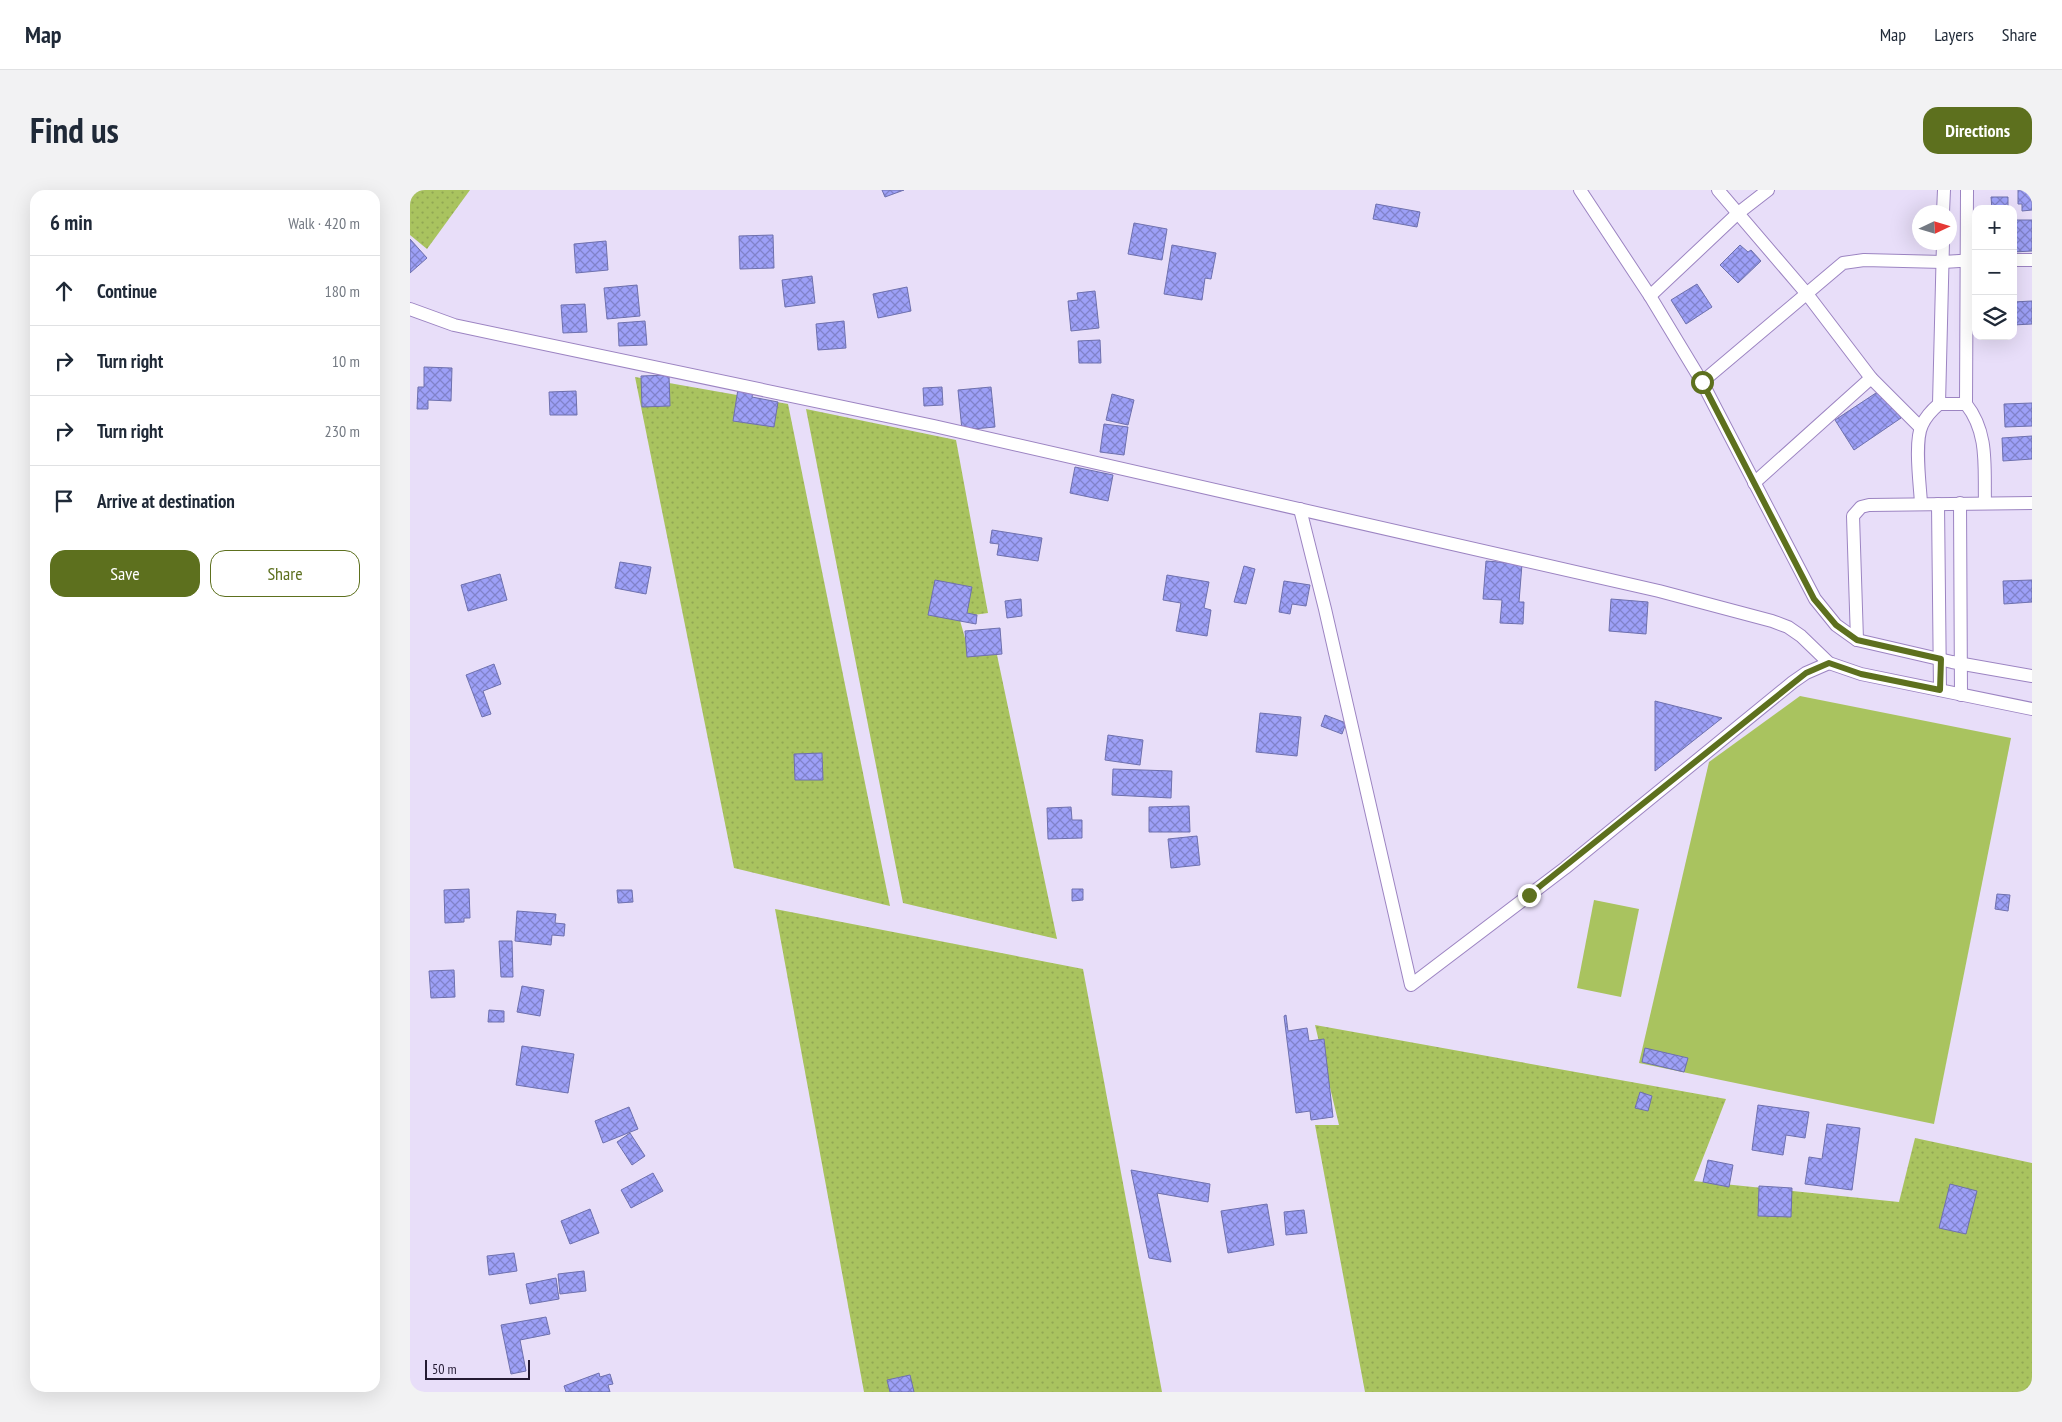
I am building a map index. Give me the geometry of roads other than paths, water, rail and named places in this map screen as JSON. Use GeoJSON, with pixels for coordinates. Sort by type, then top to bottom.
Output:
{"type":"FeatureCollection","features":[{"type":"Feature","properties":{"kind":"street"},"geometry":{"type":"LineString","coordinates":[[1580,190],[1650,296],[1702,382],[1814,599],[1836,625],[1857,640],[1960,663],[2032,676]]}},
{"type":"Feature","properties":{"kind":"street"},"geometry":{"type":"LineString","coordinates":[[1718,190],[1807,294],[1871,378],[1920,427]]}},
{"type":"Feature","properties":{"kind":"street"},"geometry":{"type":"LineString","coordinates":[[1650,296],[1737,214],[1768,190]]}},
{"type":"Feature","properties":{"kind":"street"},"geometry":{"type":"LineString","coordinates":[[1943,205],[1944,190]]}},
{"type":"Feature","properties":{"kind":"street"},"geometry":{"type":"LineString","coordinates":[[1967,190],[1971,260],[1966,404],[1975,415],[1981,428],[1985,503]]}},
{"type":"Feature","properties":{"kind":"street"},"geometry":{"type":"LineString","coordinates":[[1939,404],[1943,250]]}},
{"type":"Feature","properties":{"kind":"street"},"geometry":{"type":"LineString","coordinates":[[1702,382],[1843,263],[1864,260],[1942,262],[1971,260]]}},
{"type":"Feature","properties":{"kind":"street"},"geometry":{"type":"LineString","coordinates":[[2017,260],[2032,260]]}},
{"type":"Feature","properties":{"kind":"street"},"geometry":{"type":"LineString","coordinates":[[410,309],[454,326],[934,426],[1659,591],[1788,627],[1801,636],[1829,663],[1861,674],[2032,709]]}},
{"type":"Feature","properties":{"kind":"street"},"geometry":{"type":"LineString","coordinates":[[1754,482],[1871,378]]}},
{"type":"Feature","properties":{"kind":"street"},"geometry":{"type":"LineString","coordinates":[[1921,503],[1918,452],[1920,427],[1929,413],[1939,404],[1966,404]]}},
{"type":"Feature","properties":{"kind":"street"},"geometry":{"type":"LineString","coordinates":[[1857,640],[1853,516],[1861,508],[1869,505],[1921,503],[2032,502]]}},
{"type":"Feature","properties":{"kind":"street"},"geometry":{"type":"LineString","coordinates":[[1960,503],[1961,694]]}},
{"type":"Feature","properties":{"kind":"street"},"geometry":{"type":"LineString","coordinates":[[1938,504],[1940,690]]}},
{"type":"Feature","properties":{"kind":"street"},"geometry":{"type":"LineString","coordinates":[[1300,509],[1325,609],[1410,985],[1565,868],[1793,682],[1806,673],[1829,663]]}}]}
